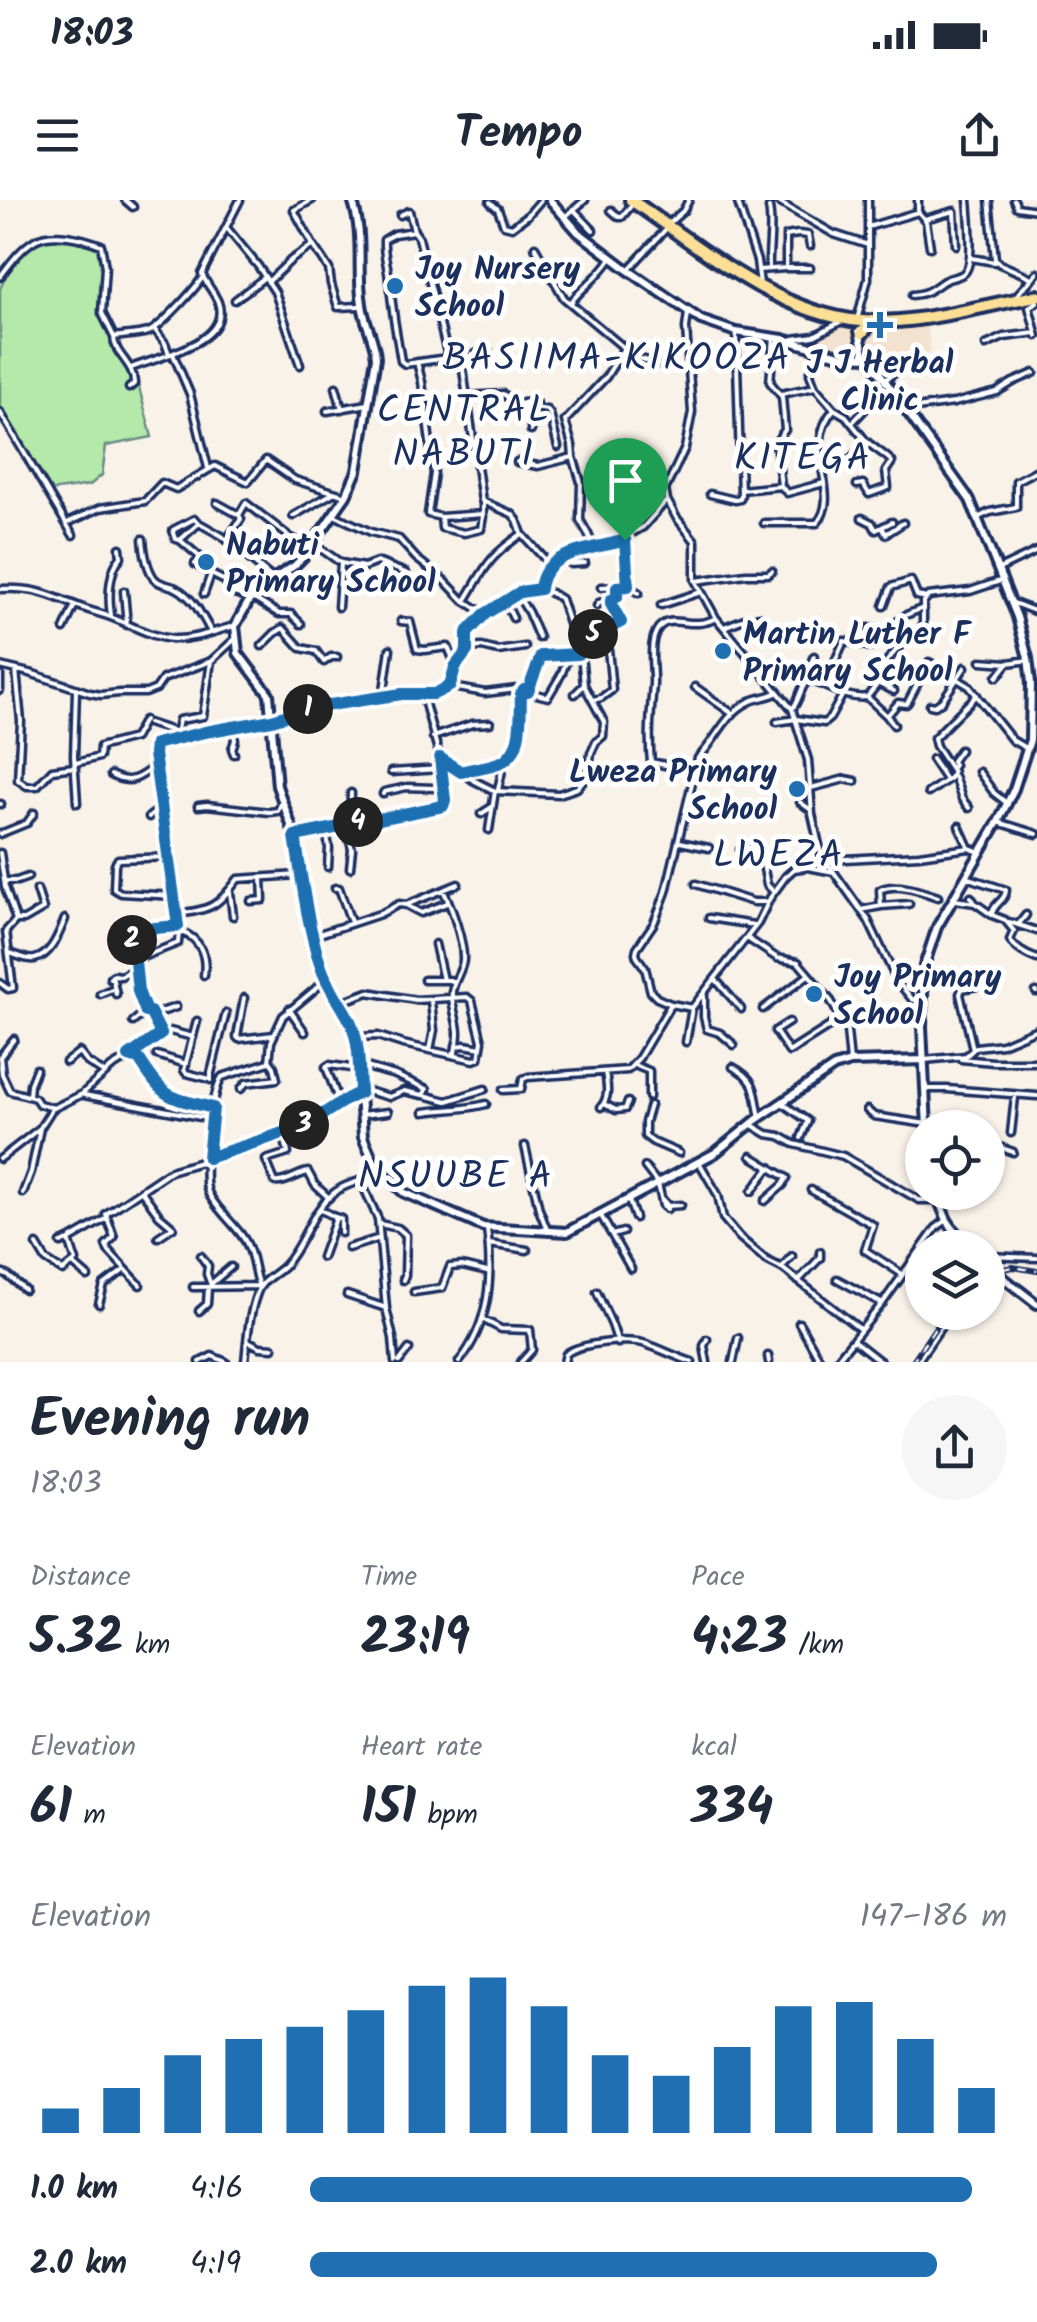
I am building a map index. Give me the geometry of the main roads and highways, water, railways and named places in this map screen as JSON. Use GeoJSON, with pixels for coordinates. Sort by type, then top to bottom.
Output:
{"type":"FeatureCollection","features":[{"type":"Feature","properties":{"kind":"highway"},"geometry":{"type":"LineString","coordinates":[[633,201],[761,288],[792,304],[859,323],[1037,299]]}},
{"type":"Feature","properties":{"kind":"railway"},"geometry":{"type":"LineString","coordinates":[[1005,1269],[1037,1271]]}},
{"type":"Feature","properties":{"kind":"railway"},"geometry":{"type":"LineString","coordinates":[[912,1362],[934,1330]]}},
{"type":"Feature","properties":{"kind":"place","name":"Joy Nursery School"},"geometry":{"type":"Point","coordinates":[395,286]}},
{"type":"Feature","properties":{"kind":"place","name":"J J Herbal Clinic"},"geometry":{"type":"Point","coordinates":[880,325]}},
{"type":"Feature","properties":{"kind":"place","name":"Nabuti Primary School"},"geometry":{"type":"Point","coordinates":[206,562]}},
{"type":"Feature","properties":{"kind":"place","name":"Martin Luther F Primary School"},"geometry":{"type":"Point","coordinates":[723,651]}},
{"type":"Feature","properties":{"kind":"place","name":"Lweza Primary School"},"geometry":{"type":"Point","coordinates":[797,789]}},
{"type":"Feature","properties":{"kind":"place","name":"Joy Primary School"},"geometry":{"type":"Point","coordinates":[814,994]}},
{"type":"Feature","properties":{"kind":"district","name":"BASIIMA-KIKOOZA"},"geometry":{"type":"Point","coordinates":[617,357]}},
{"type":"Feature","properties":{"kind":"district","name":"CENTRAL NABUTI"},"geometry":{"type":"Point","coordinates":[464,431]}},
{"type":"Feature","properties":{"kind":"district","name":"KITEGA"},"geometry":{"type":"Point","coordinates":[803,457]}},
{"type":"Feature","properties":{"kind":"district","name":"LWEZA"},"geometry":{"type":"Point","coordinates":[779,854]}},
{"type":"Feature","properties":{"kind":"district","name":"NSUUBE A"},"geometry":{"type":"Point","coordinates":[456,1175]}}]}
